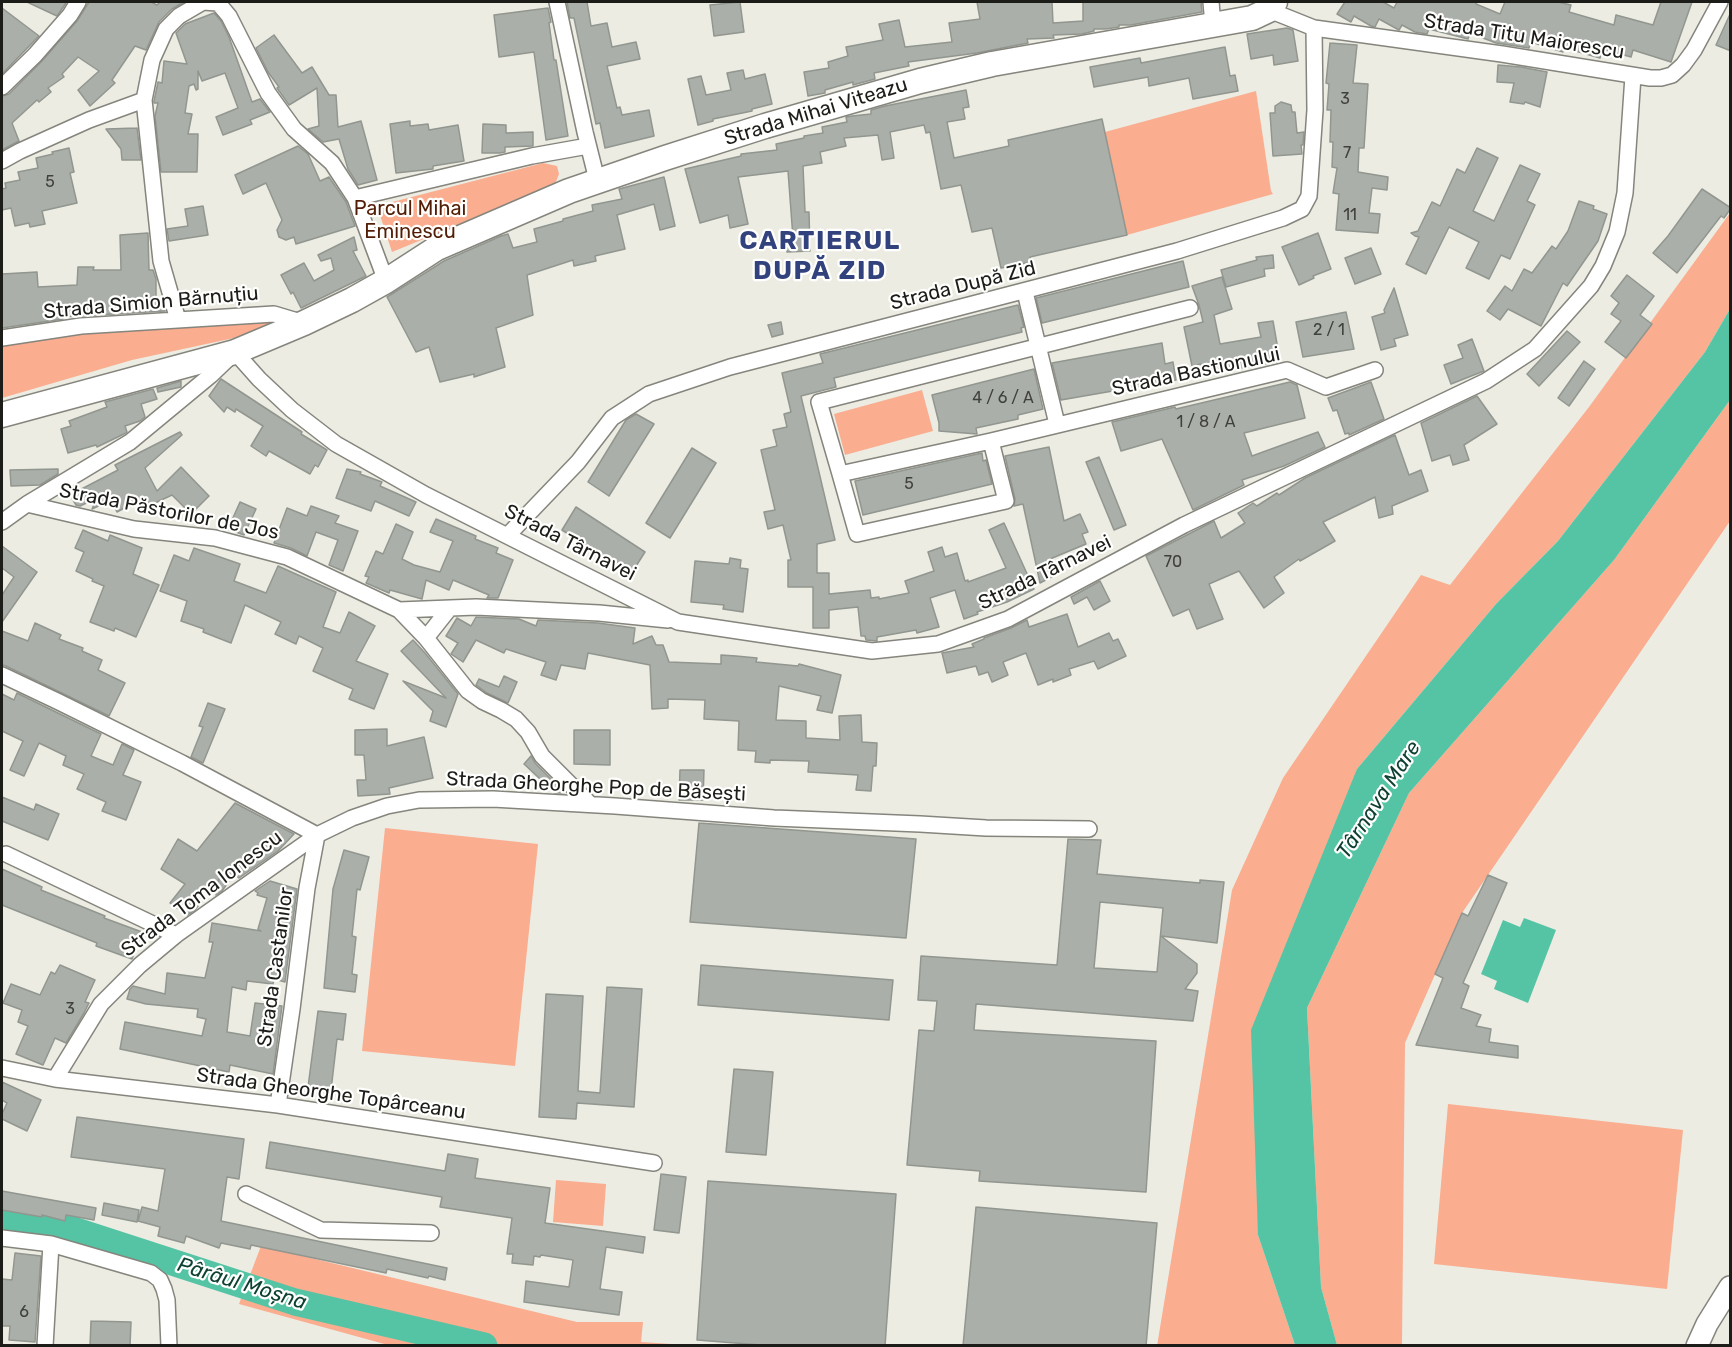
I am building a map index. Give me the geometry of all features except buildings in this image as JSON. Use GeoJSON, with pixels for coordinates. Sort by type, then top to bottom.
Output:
{"type":"FeatureCollection","features":[{"type":"Feature","properties":{"kind":"main road","name":"Strada Mihai Viteazu"},"geometry":{"type":"LineString","coordinates":[[2,415],[235,351],[352,300],[437,248],[597,180],[765,126],[920,81],[1002,63],[1252,18],[1272,6]]}},
{"type":"Feature","properties":{"kind":"main road"},"geometry":{"type":"LineString","coordinates":[[1697,1346],[1707,1324],[1731,1287]]}},
{"type":"Feature","properties":{"kind":"street"},"geometry":{"type":"LineString","coordinates":[[2,87],[35,55],[70,15],[78,2]]}},
{"type":"Feature","properties":{"kind":"street"},"geometry":{"type":"LineString","coordinates":[[178,320],[161,261],[144,100],[152,60],[166,29],[179,16],[203,2],[218,3],[229,16],[268,93],[294,129],[332,163],[355,198],[386,281]]}},
{"type":"Feature","properties":{"kind":"street"},"geometry":{"type":"LineString","coordinates":[[557,2],[597,180]]}},
{"type":"Feature","properties":{"kind":"street"},"geometry":{"type":"LineString","coordinates":[[1211,2],[1213,25]]}},
{"type":"Feature","properties":{"kind":"street","name":"Strada Titu Maiorescu"},"geometry":{"type":"LineString","coordinates":[[1272,6],[1314,28],[1502,54],[1633,76],[1661,78],[1672,75],[1683,65],[1694,50],[1720,2]]}},
{"type":"Feature","properties":{"kind":"street","name":"Strada După Zid"},"geometry":{"type":"LineString","coordinates":[[508,535],[578,462],[612,418],[650,394],[730,367],[1177,251],[1283,218],[1302,209],[1309,196],[1315,110],[1314,28]]}},
{"type":"Feature","properties":{"kind":"street","name":"Strada Târnavei"},"geometry":{"type":"LineString","coordinates":[[235,351],[259,379],[336,444],[426,495],[678,622],[872,651],[938,644],[1008,619],[1184,525],[1486,381],[1535,349],[1591,286],[1603,266],[1617,232],[1625,194],[1633,76]]}},
{"type":"Feature","properties":{"kind":"street"},"geometry":{"type":"LineString","coordinates":[[2,161],[89,120],[144,100]]}},
{"type":"Feature","properties":{"kind":"street"},"geometry":{"type":"LineString","coordinates":[[355,198],[532,156],[588,146]]}},
{"type":"Feature","properties":{"kind":"street"},"geometry":{"type":"LineString","coordinates":[[1025,292],[1057,424]]}},
{"type":"Feature","properties":{"kind":"street"},"geometry":{"type":"LineString","coordinates":[[991,441],[1006,501],[857,534],[819,402],[1190,308]]}},
{"type":"Feature","properties":{"kind":"street","name":"Strada Simion Bărnuțiu"},"geometry":{"type":"LineString","coordinates":[[2,338],[81,326],[274,314],[303,323]]}},
{"type":"Feature","properties":{"kind":"street"},"geometry":{"type":"LineString","coordinates":[[2,522],[27,504],[130,442],[211,375],[235,351]]}},
{"type":"Feature","properties":{"kind":"street","name":"Strada Bastionului"},"geometry":{"type":"LineString","coordinates":[[840,474],[991,441],[1287,370],[1326,387],[1375,370]]}},
{"type":"Feature","properties":{"kind":"street","name":"Strada Păstorilor de Jos"},"geometry":{"type":"LineString","coordinates":[[27,504],[134,529],[215,538],[287,557],[399,610],[426,638],[468,691],[516,719],[528,732],[542,756],[590,804]]}},
{"type":"Feature","properties":{"kind":"street","name":"Strada Păstorilor de Jos"},"geometry":{"type":"LineString","coordinates":[[399,610],[476,607],[599,613],[678,622]]}},
{"type":"Feature","properties":{"kind":"street"},"geometry":{"type":"LineString","coordinates":[[426,638],[449,609]]}},
{"type":"Feature","properties":{"kind":"street"},"geometry":{"type":"LineString","coordinates":[[2,675],[182,763],[316,835]]}},
{"type":"Feature","properties":{"kind":"street","name":"Strada Gheorghe Pop de Băsești"},"geometry":{"type":"LineString","coordinates":[[316,835],[352,818],[387,806],[419,800],[493,799],[774,818],[986,828],[1089,829]]}},
{"type":"Feature","properties":{"kind":"street","name":"Strada Toma Ionescu"},"geometry":{"type":"LineString","coordinates":[[55,1079],[101,1004],[140,964],[176,935],[316,835]]}},
{"type":"Feature","properties":{"kind":"street","name":"Strada Castanilor"},"geometry":{"type":"LineString","coordinates":[[278,1105],[316,835]]}},
{"type":"Feature","properties":{"kind":"street"},"geometry":{"type":"LineString","coordinates":[[6,855],[176,935]]}},
{"type":"Feature","properties":{"kind":"street","name":"Strada Gheorghe Topârceanu"},"geometry":{"type":"LineString","coordinates":[[2,1068],[55,1079],[278,1105],[654,1163]]}},
{"type":"Feature","properties":{"kind":"street"},"geometry":{"type":"LineString","coordinates":[[246,1194],[321,1230],[431,1233]]}},
{"type":"Feature","properties":{"kind":"street"},"geometry":{"type":"LineString","coordinates":[[2,1238],[51,1244],[151,1273],[160,1280],[164,1289],[169,1346]]}},
{"type":"Feature","properties":{"kind":"street"},"geometry":{"type":"LineString","coordinates":[[45,1346],[51,1244]]}},
{"type":"Feature","properties":{"kind":"green space"},"geometry":{"type":"Polygon","coordinates":[[[1256,91],[1273,194],[1127,235],[1105,132],[1256,91]]]}},
{"type":"Feature","properties":{"kind":"green space","name":"Parcul Mihai Eminescu"},"geometry":{"type":"Polygon","coordinates":[[[543,163],[557,166],[559,174],[555,184],[392,252],[377,206],[543,163]]]}},
{"type":"Feature","properties":{"kind":"green space"},"geometry":{"type":"Polygon","coordinates":[[[1730,213],[1730,309],[1705,352],[1558,541],[1496,604],[1357,769],[1258,1235],[1295,1345],[1157,1346],[1232,890],[1283,778],[1421,575],[1450,585],[1589,407],[1730,213]]]}},
{"type":"Feature","properties":{"kind":"green space"},"geometry":{"type":"Polygon","coordinates":[[[274,314],[304,323],[132,360],[2,398],[2,338],[274,314]]]}},
{"type":"Feature","properties":{"kind":"green space"},"geometry":{"type":"Polygon","coordinates":[[[922,390],[933,431],[845,455],[834,414],[922,390]]]}},
{"type":"Feature","properties":{"kind":"green space"},"geometry":{"type":"Polygon","coordinates":[[[1730,400],[1730,521],[1462,913],[1405,1043],[1402,1345],[1337,1345],[1321,1287],[1307,1008],[1409,793],[1614,560],[1730,400]]]}},
{"type":"Feature","properties":{"kind":"green space"},"geometry":{"type":"Polygon","coordinates":[[[385,828],[538,844],[515,1066],[362,1051],[385,828]]]}},
{"type":"Feature","properties":{"kind":"green space"},"geometry":{"type":"Polygon","coordinates":[[[1448,1104],[1683,1130],[1667,1289],[1434,1264],[1448,1104]]]}},
{"type":"Feature","properties":{"kind":"green space"},"geometry":{"type":"Polygon","coordinates":[[[556,1180],[606,1184],[603,1226],[553,1222],[556,1180]]]}},
{"type":"Feature","properties":{"kind":"green space"},"geometry":{"type":"Polygon","coordinates":[[[261,1246],[577,1322],[643,1322],[641,1342],[687,1345],[388,1345],[239,1304],[261,1246]],[[260,1290],[295,1302],[427,1331],[260,1290]]]}},
{"type":"Feature","properties":{"kind":"water","name":"Târnava Mare"},"geometry":{"type":"Polygon","coordinates":[[[1730,309],[1730,400],[1614,560],[1409,793],[1307,1008],[1321,1287],[1337,1345],[1295,1345],[1258,1235],[1251,1030],[1357,769],[1496,604],[1558,541],[1705,352],[1730,309]]]}},
{"type":"Feature","properties":{"kind":"water"},"geometry":{"type":"Polygon","coordinates":[[[1524,918],[1556,930],[1528,1003],[1494,989],[1497,981],[1481,974],[1503,920],[1520,927],[1524,918]]]}},
{"type":"Feature","properties":{"kind":"waterway","name":"Pârâul Moșna"},"geometry":{"type":"LineString","coordinates":[[2,1221],[67,1228],[295,1302],[484,1346]]}},
{"type":"Feature","properties":{"kind":"district","name":"CARTIERUL DUPĂ ZID"},"geometry":{"type":"Point","coordinates":[820,256]}}]}
